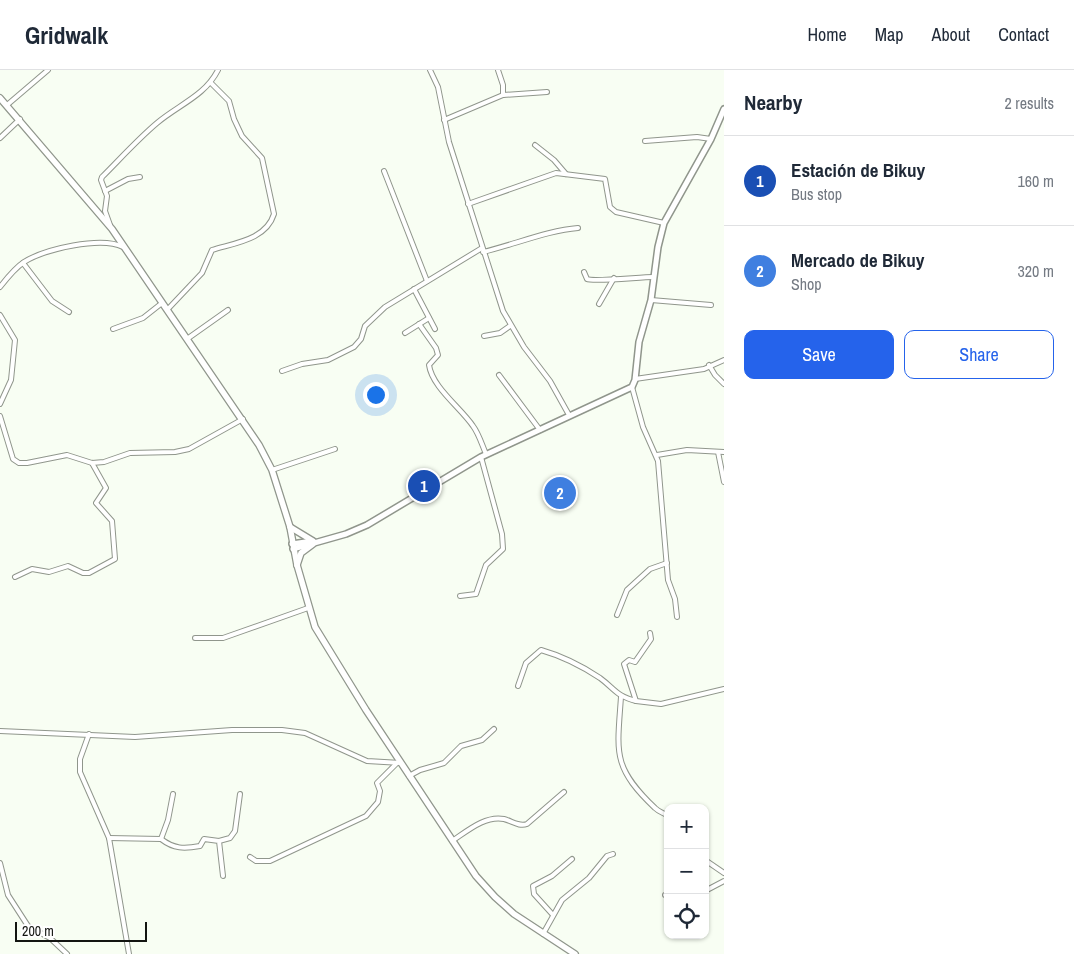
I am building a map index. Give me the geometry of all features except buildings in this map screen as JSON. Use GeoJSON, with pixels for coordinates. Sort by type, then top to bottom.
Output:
{"type":"FeatureCollection","features":[{"type":"Feature","properties":{"kind":"main road"},"geometry":{"type":"LineString","coordinates":[[0,98],[20,119],[112,229],[243,419],[272,470],[290,527],[297,565],[308,608],[315,626],[399,763],[476,876],[495,897],[543,934],[575,954]]}},
{"type":"Feature","properties":{"kind":"main road"},"geometry":{"type":"LineString","coordinates":[[290,527],[314,542],[301,553],[297,565]]}},
{"type":"Feature","properties":{"kind":"street"},"geometry":{"type":"LineString","coordinates":[[7,105],[48,70]]}},
{"type":"Feature","properties":{"kind":"street"},"geometry":{"type":"LineString","coordinates":[[112,229],[105,211],[107,202],[101,180],[102,177],[157,123],[186,104],[211,83],[218,70]]}},
{"type":"Feature","properties":{"kind":"street"},"geometry":{"type":"LineString","coordinates":[[430,70],[438,87],[444,120],[468,204],[503,311],[510,326],[550,381],[569,415]]}},
{"type":"Feature","properties":{"kind":"street"},"geometry":{"type":"LineString","coordinates":[[498,70],[503,85],[503,96]]}},
{"type":"Feature","properties":{"kind":"street"},"geometry":{"type":"LineString","coordinates":[[167,310],[202,273],[212,250],[266,229],[274,214],[262,158],[242,136],[234,119],[229,101],[211,83]]}},
{"type":"Feature","properties":{"kind":"street"},"geometry":{"type":"LineString","coordinates":[[444,120],[503,96],[547,92]]}},
{"type":"Feature","properties":{"kind":"street"},"geometry":{"type":"LineString","coordinates":[[677,618],[667,562],[657,455],[643,427],[632,387],[640,342],[651,300],[653,277],[664,223],[711,139],[724,110]]}},
{"type":"Feature","properties":{"kind":"street"},"geometry":{"type":"LineString","coordinates":[[0,138],[20,119]]}},
{"type":"Feature","properties":{"kind":"street"},"geometry":{"type":"LineString","coordinates":[[645,141],[697,137],[711,139]]}},
{"type":"Feature","properties":{"kind":"street"},"geometry":{"type":"LineString","coordinates":[[535,145],[566,174]]}},
{"type":"Feature","properties":{"kind":"street"},"geometry":{"type":"LineString","coordinates":[[556,173],[559,166]]}},
{"type":"Feature","properties":{"kind":"street"},"geometry":{"type":"LineString","coordinates":[[384,171],[427,281]]}},
{"type":"Feature","properties":{"kind":"street"},"geometry":{"type":"LineString","coordinates":[[468,204],[556,173],[605,179],[610,207],[616,212],[664,223]]}},
{"type":"Feature","properties":{"kind":"street"},"geometry":{"type":"LineString","coordinates":[[105,190],[128,179],[140,177]]}},
{"type":"Feature","properties":{"kind":"street"},"geometry":{"type":"LineString","coordinates":[[282,371],[302,364],[328,360],[354,347],[361,339],[365,326],[385,307],[482,250],[563,229],[578,228]]}},
{"type":"Feature","properties":{"kind":"street"},"geometry":{"type":"LineString","coordinates":[[0,287],[23,263],[43,252],[88,244],[112,244],[125,248]]}},
{"type":"Feature","properties":{"kind":"street"},"geometry":{"type":"LineString","coordinates":[[23,263],[52,301],[69,312]]}},
{"type":"Feature","properties":{"kind":"street"},"geometry":{"type":"LineString","coordinates":[[584,272],[589,281],[653,277]]}},
{"type":"Feature","properties":{"kind":"street"},"geometry":{"type":"LineString","coordinates":[[599,304],[614,278]]}},
{"type":"Feature","properties":{"kind":"street"},"geometry":{"type":"LineString","coordinates":[[414,289],[436,330]]}},
{"type":"Feature","properties":{"kind":"street"},"geometry":{"type":"LineString","coordinates":[[651,300],[711,305]]}},
{"type":"Feature","properties":{"kind":"street"},"geometry":{"type":"LineString","coordinates":[[112,329],[143,318],[162,302]]}},
{"type":"Feature","properties":{"kind":"street"},"geometry":{"type":"LineString","coordinates":[[187,339],[228,310]]}},
{"type":"Feature","properties":{"kind":"street"},"geometry":{"type":"LineString","coordinates":[[0,315],[15,340],[11,380],[0,404]]}},
{"type":"Feature","properties":{"kind":"street"},"geometry":{"type":"LineString","coordinates":[[405,333],[429,318]]}},
{"type":"Feature","properties":{"kind":"street"},"geometry":{"type":"LineString","coordinates":[[419,324],[436,348],[438,355],[429,365],[430,370],[445,394],[474,427],[484,456],[502,534],[503,549],[486,565],[476,594],[460,596]]}},
{"type":"Feature","properties":{"kind":"street"},"geometry":{"type":"LineString","coordinates":[[484,336],[500,332],[510,326]]}},
{"type":"Feature","properties":{"kind":"street"},"geometry":{"type":"LineString","coordinates":[[634,379],[704,369],[709,365],[724,360]]}},
{"type":"Feature","properties":{"kind":"street"},"geometry":{"type":"LineString","coordinates":[[709,365],[714,375],[724,384]]}},
{"type":"Feature","properties":{"kind":"street"},"geometry":{"type":"LineString","coordinates":[[499,375],[540,430]]}},
{"type":"Feature","properties":{"kind":"street"},"geometry":{"type":"LineString","coordinates":[[293,546],[346,534],[367,525],[484,456],[632,387]]}},
{"type":"Feature","properties":{"kind":"street"},"geometry":{"type":"LineString","coordinates":[[0,416],[10,453],[13,459],[18,462],[67,455],[92,463],[104,462],[130,453],[175,452],[189,449],[243,419]]}},
{"type":"Feature","properties":{"kind":"street"},"geometry":{"type":"LineString","coordinates":[[272,470],[335,449]]}},
{"type":"Feature","properties":{"kind":"street"},"geometry":{"type":"LineString","coordinates":[[657,455],[687,450],[724,452]]}},
{"type":"Feature","properties":{"kind":"street"},"geometry":{"type":"LineString","coordinates":[[718,452],[724,482]]}},
{"type":"Feature","properties":{"kind":"street"},"geometry":{"type":"LineString","coordinates":[[14,577],[32,569],[49,572],[68,566],[84,573],[89,573],[114,559],[112,521],[96,503],[106,488],[92,463]]}},
{"type":"Feature","properties":{"kind":"street"},"geometry":{"type":"LineString","coordinates":[[618,615],[627,590],[650,569],[667,562]]}},
{"type":"Feature","properties":{"kind":"street"},"geometry":{"type":"LineString","coordinates":[[195,638],[223,638],[308,608]]}},
{"type":"Feature","properties":{"kind":"street"},"geometry":{"type":"LineString","coordinates":[[636,701],[624,664],[629,660],[634,662],[651,639],[650,633]]}},
{"type":"Feature","properties":{"kind":"street"},"geometry":{"type":"LineString","coordinates":[[518,686],[526,663],[541,650],[567,659],[601,679],[621,697],[636,701],[661,704],[698,694],[724,690]]}},
{"type":"Feature","properties":{"kind":"street"},"geometry":{"type":"LineString","coordinates":[[621,697],[618,752],[623,770],[628,779],[657,810],[664,814]]}},
{"type":"Feature","properties":{"kind":"street"},"geometry":{"type":"LineString","coordinates":[[0,731],[135,737],[282,730],[305,733],[367,761],[399,763]]}},
{"type":"Feature","properties":{"kind":"street"},"geometry":{"type":"LineString","coordinates":[[409,776],[420,770],[444,763],[461,746],[482,740],[494,730]]}},
{"type":"Feature","properties":{"kind":"street"},"geometry":{"type":"LineString","coordinates":[[89,734],[80,759],[80,772],[109,838],[129,954]]}},
{"type":"Feature","properties":{"kind":"street"},"geometry":{"type":"LineString","coordinates":[[250,857],[256,861],[270,861],[366,816],[378,802],[380,791],[377,784],[399,763]]}},
{"type":"Feature","properties":{"kind":"street"},"geometry":{"type":"LineString","coordinates":[[452,841],[473,826],[497,818],[522,826],[527,824],[564,792]]}},
{"type":"Feature","properties":{"kind":"street"},"geometry":{"type":"LineString","coordinates":[[161,839],[168,820],[173,794]]}},
{"type":"Feature","properties":{"kind":"street"},"geometry":{"type":"LineString","coordinates":[[109,838],[161,839],[172,847],[178,848],[200,846],[204,839],[219,841],[230,838],[234,831],[240,794]]}},
{"type":"Feature","properties":{"kind":"street"},"geometry":{"type":"LineString","coordinates":[[219,841],[223,876]]}},
{"type":"Feature","properties":{"kind":"street"},"geometry":{"type":"LineString","coordinates":[[543,934],[562,900],[589,878],[607,856],[613,854]]}},
{"type":"Feature","properties":{"kind":"street"},"geometry":{"type":"LineString","coordinates":[[553,915],[534,894],[533,886],[552,876],[572,859]]}},
{"type":"Feature","properties":{"kind":"street"},"geometry":{"type":"LineString","coordinates":[[0,862],[8,895],[28,926],[50,938],[67,954]]}},
{"type":"Feature","properties":{"kind":"street"},"geometry":{"type":"LineString","coordinates":[[709,863],[724,873]]}},
{"type":"Feature","properties":{"kind":"street"},"geometry":{"type":"LineString","coordinates":[[709,889],[724,881]]}},
{"type":"Feature","properties":{"kind":"place","name":"Estación de Bikuy"},"geometry":{"type":"Point","coordinates":[424,486]}},
{"type":"Feature","properties":{"kind":"place","name":"Mercado de Bikuy"},"geometry":{"type":"Point","coordinates":[560,493]}}]}
